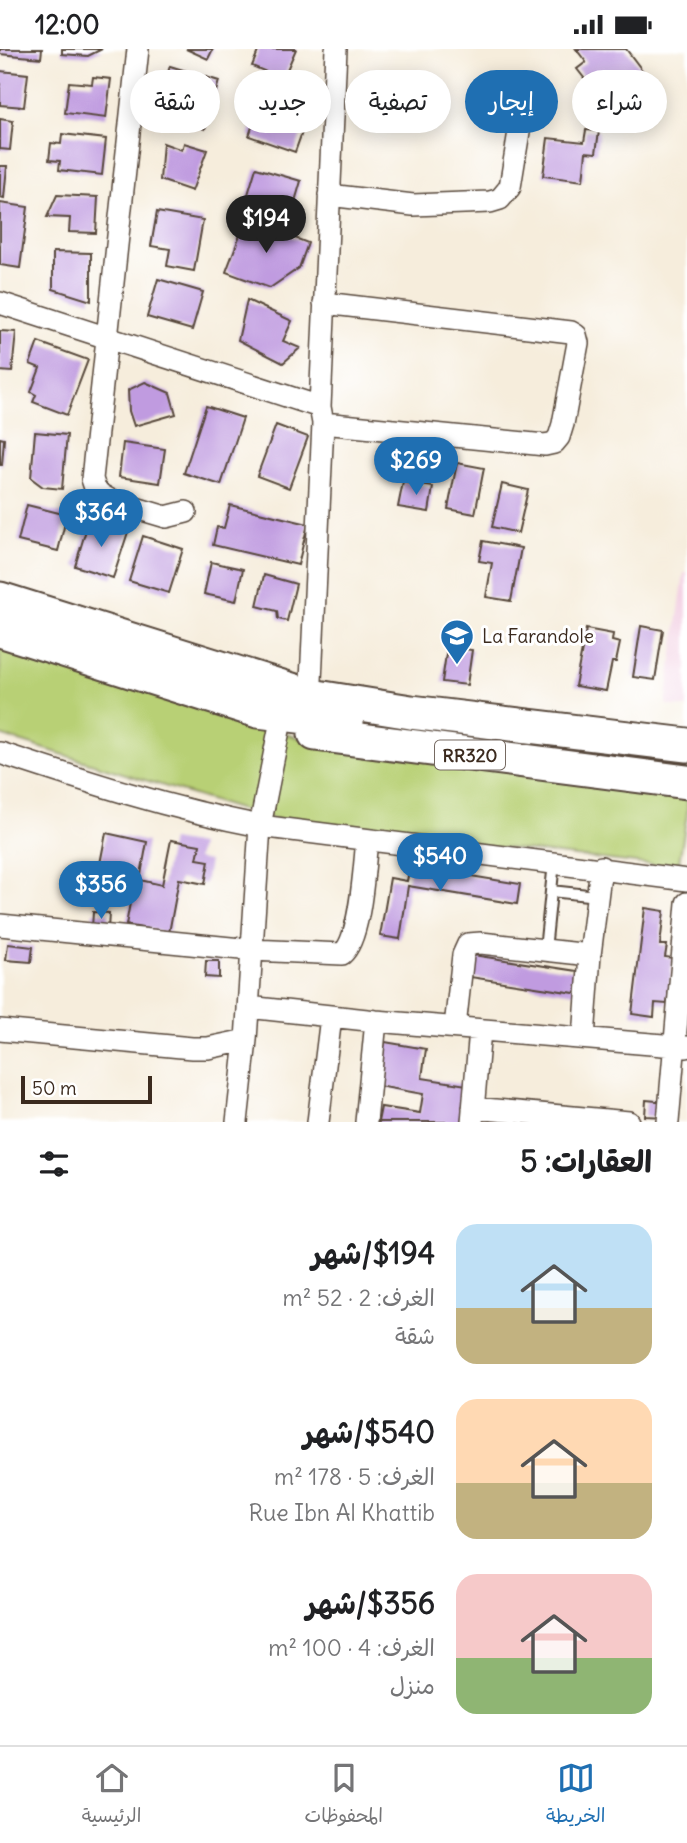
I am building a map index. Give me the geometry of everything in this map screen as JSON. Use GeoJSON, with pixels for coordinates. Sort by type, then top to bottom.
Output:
{"type":"FeatureCollection","features":[{"type":"Feature","properties":{"kind":"main road","name":"RR320"},"geometry":{"type":"LineString","coordinates":[[0,599],[274,709],[312,733],[687,782]]}},
{"type":"Feature","properties":{"kind":"main road","name":"RR320"},"geometry":{"type":"LineString","coordinates":[[0,630],[274,709],[687,760]]}},
{"type":"Feature","properties":{"kind":"main road","name":"RR320"},"geometry":{"type":"LineString","coordinates":[[274,709],[311,681],[687,724]]}},
{"type":"Feature","properties":{"kind":"main road","name":"RR320"},"geometry":{"type":"LineString","coordinates":[[274,709],[311,696],[411,712],[687,745]]}},
{"type":"Feature","properties":{"kind":"street"},"geometry":{"type":"LineString","coordinates":[[138,49],[92,479],[95,488],[112,501],[166,517],[186,512]]}},
{"type":"Feature","properties":{"kind":"street"},"geometry":{"type":"LineString","coordinates":[[311,681],[336,49]]}},
{"type":"Feature","properties":{"kind":"street"},"geometry":{"type":"LineString","coordinates":[[329,195],[413,205],[490,202],[500,199],[510,187],[519,133]]}},
{"type":"Feature","properties":{"kind":"street"},"geometry":{"type":"LineString","coordinates":[[0,303],[109,338],[321,415],[545,446],[554,443],[559,437],[578,343],[578,338],[571,332],[324,303]]}},
{"type":"Feature","properties":{"kind":"street"},"geometry":{"type":"LineString","coordinates":[[237,1122],[246,1039],[260,826],[274,709]]}},
{"type":"Feature","properties":{"kind":"street"},"geometry":{"type":"LineString","coordinates":[[0,753],[120,793],[194,813],[260,826],[601,867],[687,880]]}},
{"type":"Feature","properties":{"kind":"street"},"geometry":{"type":"LineString","coordinates":[[0,926],[251,950],[335,955],[348,949],[356,928],[367,840]]}},
{"type":"Feature","properties":{"kind":"street"},"geometry":{"type":"LineString","coordinates":[[584,1038],[590,955],[601,867]]}},
{"type":"Feature","properties":{"kind":"street"},"geometry":{"type":"LineString","coordinates":[[668,1122],[680,1047],[687,903]]}},
{"type":"Feature","properties":{"kind":"street"},"geometry":{"type":"LineString","coordinates":[[454,1027],[463,955],[467,944],[481,943],[590,955]]}},
{"type":"Feature","properties":{"kind":"street"},"geometry":{"type":"LineString","coordinates":[[248,1007],[331,1017],[680,1047]]}},
{"type":"Feature","properties":{"kind":"street"},"geometry":{"type":"LineString","coordinates":[[318,1122],[331,1017]]}},
{"type":"Feature","properties":{"kind":"street"},"geometry":{"type":"LineString","coordinates":[[366,1122],[376,1021]]}},
{"type":"Feature","properties":{"kind":"street"},"geometry":{"type":"LineString","coordinates":[[0,1030],[192,1048],[208,1048],[246,1039]]}},
{"type":"Feature","properties":{"kind":"street"},"geometry":{"type":"LineString","coordinates":[[480,1030],[472,1115],[629,1122]]}},
{"type":"Feature","properties":{"kind":"lane"},"geometry":{"type":"LineString","coordinates":[[545,950],[554,862]]}},
{"type":"Feature","properties":{"kind":"lane"},"geometry":{"type":"LineString","coordinates":[[551,891],[597,896]]}},
{"type":"Feature","properties":{"kind":"shaded area"},"geometry":{"type":"Polygon","coordinates":[[[684,573],[687,573],[687,708],[666,705],[684,573]]]}},
{"type":"Feature","properties":{"kind":"green space"},"geometry":{"type":"Polygon","coordinates":[[[0,641],[296,737],[687,792],[687,815],[678,868],[290,823],[0,735],[0,641]]]}},
{"type":"Feature","properties":{"kind":"building"},"geometry":{"type":"Polygon","coordinates":[[[0,49],[42,49],[41,58],[0,54],[0,49]]]}},
{"type":"Feature","properties":{"kind":"building"},"geometry":{"type":"Polygon","coordinates":[[[62,49],[102,49],[88,56],[62,54],[62,49]]]}},
{"type":"Feature","properties":{"kind":"building"},"geometry":{"type":"Polygon","coordinates":[[[186,49],[213,49],[208,59],[186,49]]]}},
{"type":"Feature","properties":{"kind":"building"},"geometry":{"type":"Polygon","coordinates":[[[259,49],[296,49],[287,70],[262,70],[252,66],[259,49]]]}},
{"type":"Feature","properties":{"kind":"building"},"geometry":{"type":"Polygon","coordinates":[[[576,49],[626,49],[642,70],[578,70],[586,62],[576,49]]]}},
{"type":"Feature","properties":{"kind":"building"},"geometry":{"type":"Polygon","coordinates":[[[0,71],[28,74],[24,107],[0,105],[0,71]]]}},
{"type":"Feature","properties":{"kind":"building"},"geometry":{"type":"Polygon","coordinates":[[[93,77],[111,79],[106,118],[65,113],[69,82],[92,84],[93,77]]]}},
{"type":"Feature","properties":{"kind":"building"},"geometry":{"type":"Polygon","coordinates":[[[0,119],[13,121],[10,150],[0,149],[0,119]]]}},
{"type":"Feature","properties":{"kind":"building"},"geometry":{"type":"Polygon","coordinates":[[[250,133],[302,133],[295,152],[249,136],[250,133]]]}},
{"type":"Feature","properties":{"kind":"building"},"geometry":{"type":"Polygon","coordinates":[[[586,133],[599,133],[596,153],[586,152],[583,181],[543,176],[548,138],[584,142],[586,133]]]}},
{"type":"Feature","properties":{"kind":"building"},"geometry":{"type":"Polygon","coordinates":[[[62,134],[106,139],[102,175],[59,170],[60,161],[49,160],[51,143],[61,144],[62,134]]]}},
{"type":"Feature","properties":{"kind":"building"},"geometry":{"type":"Polygon","coordinates":[[[163,143],[182,150],[184,143],[207,150],[192,191],[160,180],[163,143]]]}},
{"type":"Feature","properties":{"kind":"building"},"geometry":{"type":"Polygon","coordinates":[[[0,166],[7,166],[4,198],[0,197],[0,166]]]}},
{"type":"Feature","properties":{"kind":"building"},"geometry":{"type":"Polygon","coordinates":[[[256,168],[301,181],[291,215],[246,201],[256,168]]]}},
{"type":"Feature","properties":{"kind":"building"},"geometry":{"type":"Polygon","coordinates":[[[57,195],[98,197],[96,233],[69,232],[70,218],[47,217],[57,195]]]}},
{"type":"Feature","properties":{"kind":"building"},"geometry":{"type":"Polygon","coordinates":[[[0,203],[28,207],[20,268],[0,265],[0,203]]]}},
{"type":"Feature","properties":{"kind":"building"},"geometry":{"type":"Polygon","coordinates":[[[157,212],[203,220],[194,271],[167,266],[170,249],[151,246],[157,212]]]}},
{"type":"Feature","properties":{"kind":"building"},"geometry":{"type":"Polygon","coordinates":[[[246,219],[308,243],[299,268],[270,288],[226,272],[246,219]]]}},
{"type":"Feature","properties":{"kind":"building"},"geometry":{"type":"Polygon","coordinates":[[[53,252],[91,253],[91,301],[53,289],[53,252]]]}},
{"type":"Feature","properties":{"kind":"building"},"geometry":{"type":"Polygon","coordinates":[[[158,279],[203,292],[192,330],[147,317],[158,279]]]}},
{"type":"Feature","properties":{"kind":"building"},"geometry":{"type":"Polygon","coordinates":[[[247,300],[292,321],[283,341],[300,348],[283,363],[238,340],[247,300]]]}},
{"type":"Feature","properties":{"kind":"building"},"geometry":{"type":"Polygon","coordinates":[[[0,331],[16,332],[12,372],[0,371],[0,331]]]}},
{"type":"Feature","properties":{"kind":"building"},"geometry":{"type":"Polygon","coordinates":[[[38,342],[88,360],[67,415],[33,402],[36,395],[31,392],[40,368],[30,364],[38,342]]]}},
{"type":"Feature","properties":{"kind":"building"},"geometry":{"type":"Polygon","coordinates":[[[145,382],[170,393],[176,414],[134,426],[129,411],[128,390],[145,382]]]}},
{"type":"Feature","properties":{"kind":"building"},"geometry":{"type":"Polygon","coordinates":[[[206,406],[243,418],[221,485],[184,473],[206,406]]]}},
{"type":"Feature","properties":{"kind":"building"},"geometry":{"type":"Polygon","coordinates":[[[276,425],[308,437],[289,488],[257,476],[276,425]]]}},
{"type":"Feature","properties":{"kind":"building"},"geometry":{"type":"Polygon","coordinates":[[[35,432],[67,435],[62,489],[43,487],[31,478],[35,432]]]}},
{"type":"Feature","properties":{"kind":"building"},"geometry":{"type":"Polygon","coordinates":[[[0,438],[4,439],[2,465],[0,465],[0,438]]]}},
{"type":"Feature","properties":{"kind":"building"},"geometry":{"type":"Polygon","coordinates":[[[123,443],[165,449],[160,483],[119,477],[123,443]]]}},
{"type":"Feature","properties":{"kind":"building"},"geometry":{"type":"Polygon","coordinates":[[[457,463],[484,468],[475,514],[448,509],[457,463]]]}},
{"type":"Feature","properties":{"kind":"building"},"geometry":{"type":"Polygon","coordinates":[[[403,482],[433,487],[429,512],[398,507],[403,482]]]}},
{"type":"Feature","properties":{"kind":"building"},"geometry":{"type":"Polygon","coordinates":[[[502,484],[528,490],[518,533],[492,527],[502,484]]]}},
{"type":"Feature","properties":{"kind":"building"},"geometry":{"type":"Polygon","coordinates":[[[27,505],[67,515],[58,551],[18,541],[27,505]]]}},
{"type":"Feature","properties":{"kind":"building"},"geometry":{"type":"Polygon","coordinates":[[[230,505],[308,524],[298,565],[213,545],[217,527],[224,528],[230,505]]]}},
{"type":"Feature","properties":{"kind":"building"},"geometry":{"type":"Polygon","coordinates":[[[89,520],[128,532],[113,578],[75,566],[89,520]]]}},
{"type":"Feature","properties":{"kind":"building"},"geometry":{"type":"Polygon","coordinates":[[[143,536],[183,549],[169,593],[129,581],[143,536]]]}},
{"type":"Feature","properties":{"kind":"building"},"geometry":{"type":"Polygon","coordinates":[[[483,541],[521,548],[511,601],[486,597],[492,563],[479,561],[483,541]]]}},
{"type":"Feature","properties":{"kind":"building"},"geometry":{"type":"Polygon","coordinates":[[[211,562],[243,569],[236,601],[204,594],[211,562]]]}},
{"type":"Feature","properties":{"kind":"building"},"geometry":{"type":"Polygon","coordinates":[[[264,575],[296,584],[287,621],[278,619],[277,611],[257,606],[264,575]]]}},
{"type":"Feature","properties":{"kind":"building"},"geometry":{"type":"Polygon","coordinates":[[[641,626],[663,630],[655,680],[633,677],[641,626]]]}},
{"type":"Feature","properties":{"kind":"building"},"geometry":{"type":"Polygon","coordinates":[[[586,629],[613,634],[612,641],[620,643],[616,662],[612,662],[606,691],[575,686],[586,629]]]}},
{"type":"Feature","properties":{"kind":"building","name":"La Farandole"},"geometry":{"type":"Polygon","coordinates":[[[447,647],[472,650],[467,685],[442,682],[447,647]]]}},
{"type":"Feature","properties":{"kind":"building"},"geometry":{"type":"Polygon","coordinates":[[[106,833],[147,842],[140,880],[162,885],[171,840],[200,845],[197,859],[209,861],[205,884],[179,879],[169,933],[126,925],[134,881],[98,874],[106,833]]]}},
{"type":"Feature","properties":{"kind":"building"},"geometry":{"type":"Polygon","coordinates":[[[410,866],[520,884],[517,904],[408,886],[400,939],[380,936],[390,878],[407,881],[410,866]]]}},
{"type":"Feature","properties":{"kind":"building"},"geometry":{"type":"Polygon","coordinates":[[[645,908],[664,911],[660,945],[667,945],[665,957],[673,958],[667,1004],[655,1003],[654,1017],[632,1014],[645,908]]]}},
{"type":"Feature","properties":{"kind":"building"},"geometry":{"type":"Polygon","coordinates":[[[93,912],[109,913],[108,929],[92,928],[93,912]]]}},
{"type":"Feature","properties":{"kind":"building"},"geometry":{"type":"Polygon","coordinates":[[[8,944],[33,947],[31,962],[6,960],[8,944]]]}},
{"type":"Feature","properties":{"kind":"building"},"geometry":{"type":"Polygon","coordinates":[[[473,955],[584,972],[581,994],[470,977],[473,955]]]}},
{"type":"Feature","properties":{"kind":"building"},"geometry":{"type":"Polygon","coordinates":[[[206,961],[219,961],[219,978],[205,977],[206,961]]]}},
{"type":"Feature","properties":{"kind":"building"},"geometry":{"type":"Polygon","coordinates":[[[385,1042],[426,1049],[422,1078],[467,1085],[461,1122],[378,1122],[381,1107],[420,1113],[423,1094],[378,1086],[385,1042]]]}},
{"type":"Feature","properties":{"kind":"building"},"geometry":{"type":"Polygon","coordinates":[[[646,1100],[667,1102],[666,1117],[645,1116],[646,1100]]]}},
{"type":"Feature","properties":{"kind":"place","name":"La Farandole"},"geometry":{"type":"Point","coordinates":[457,666]}}]}
